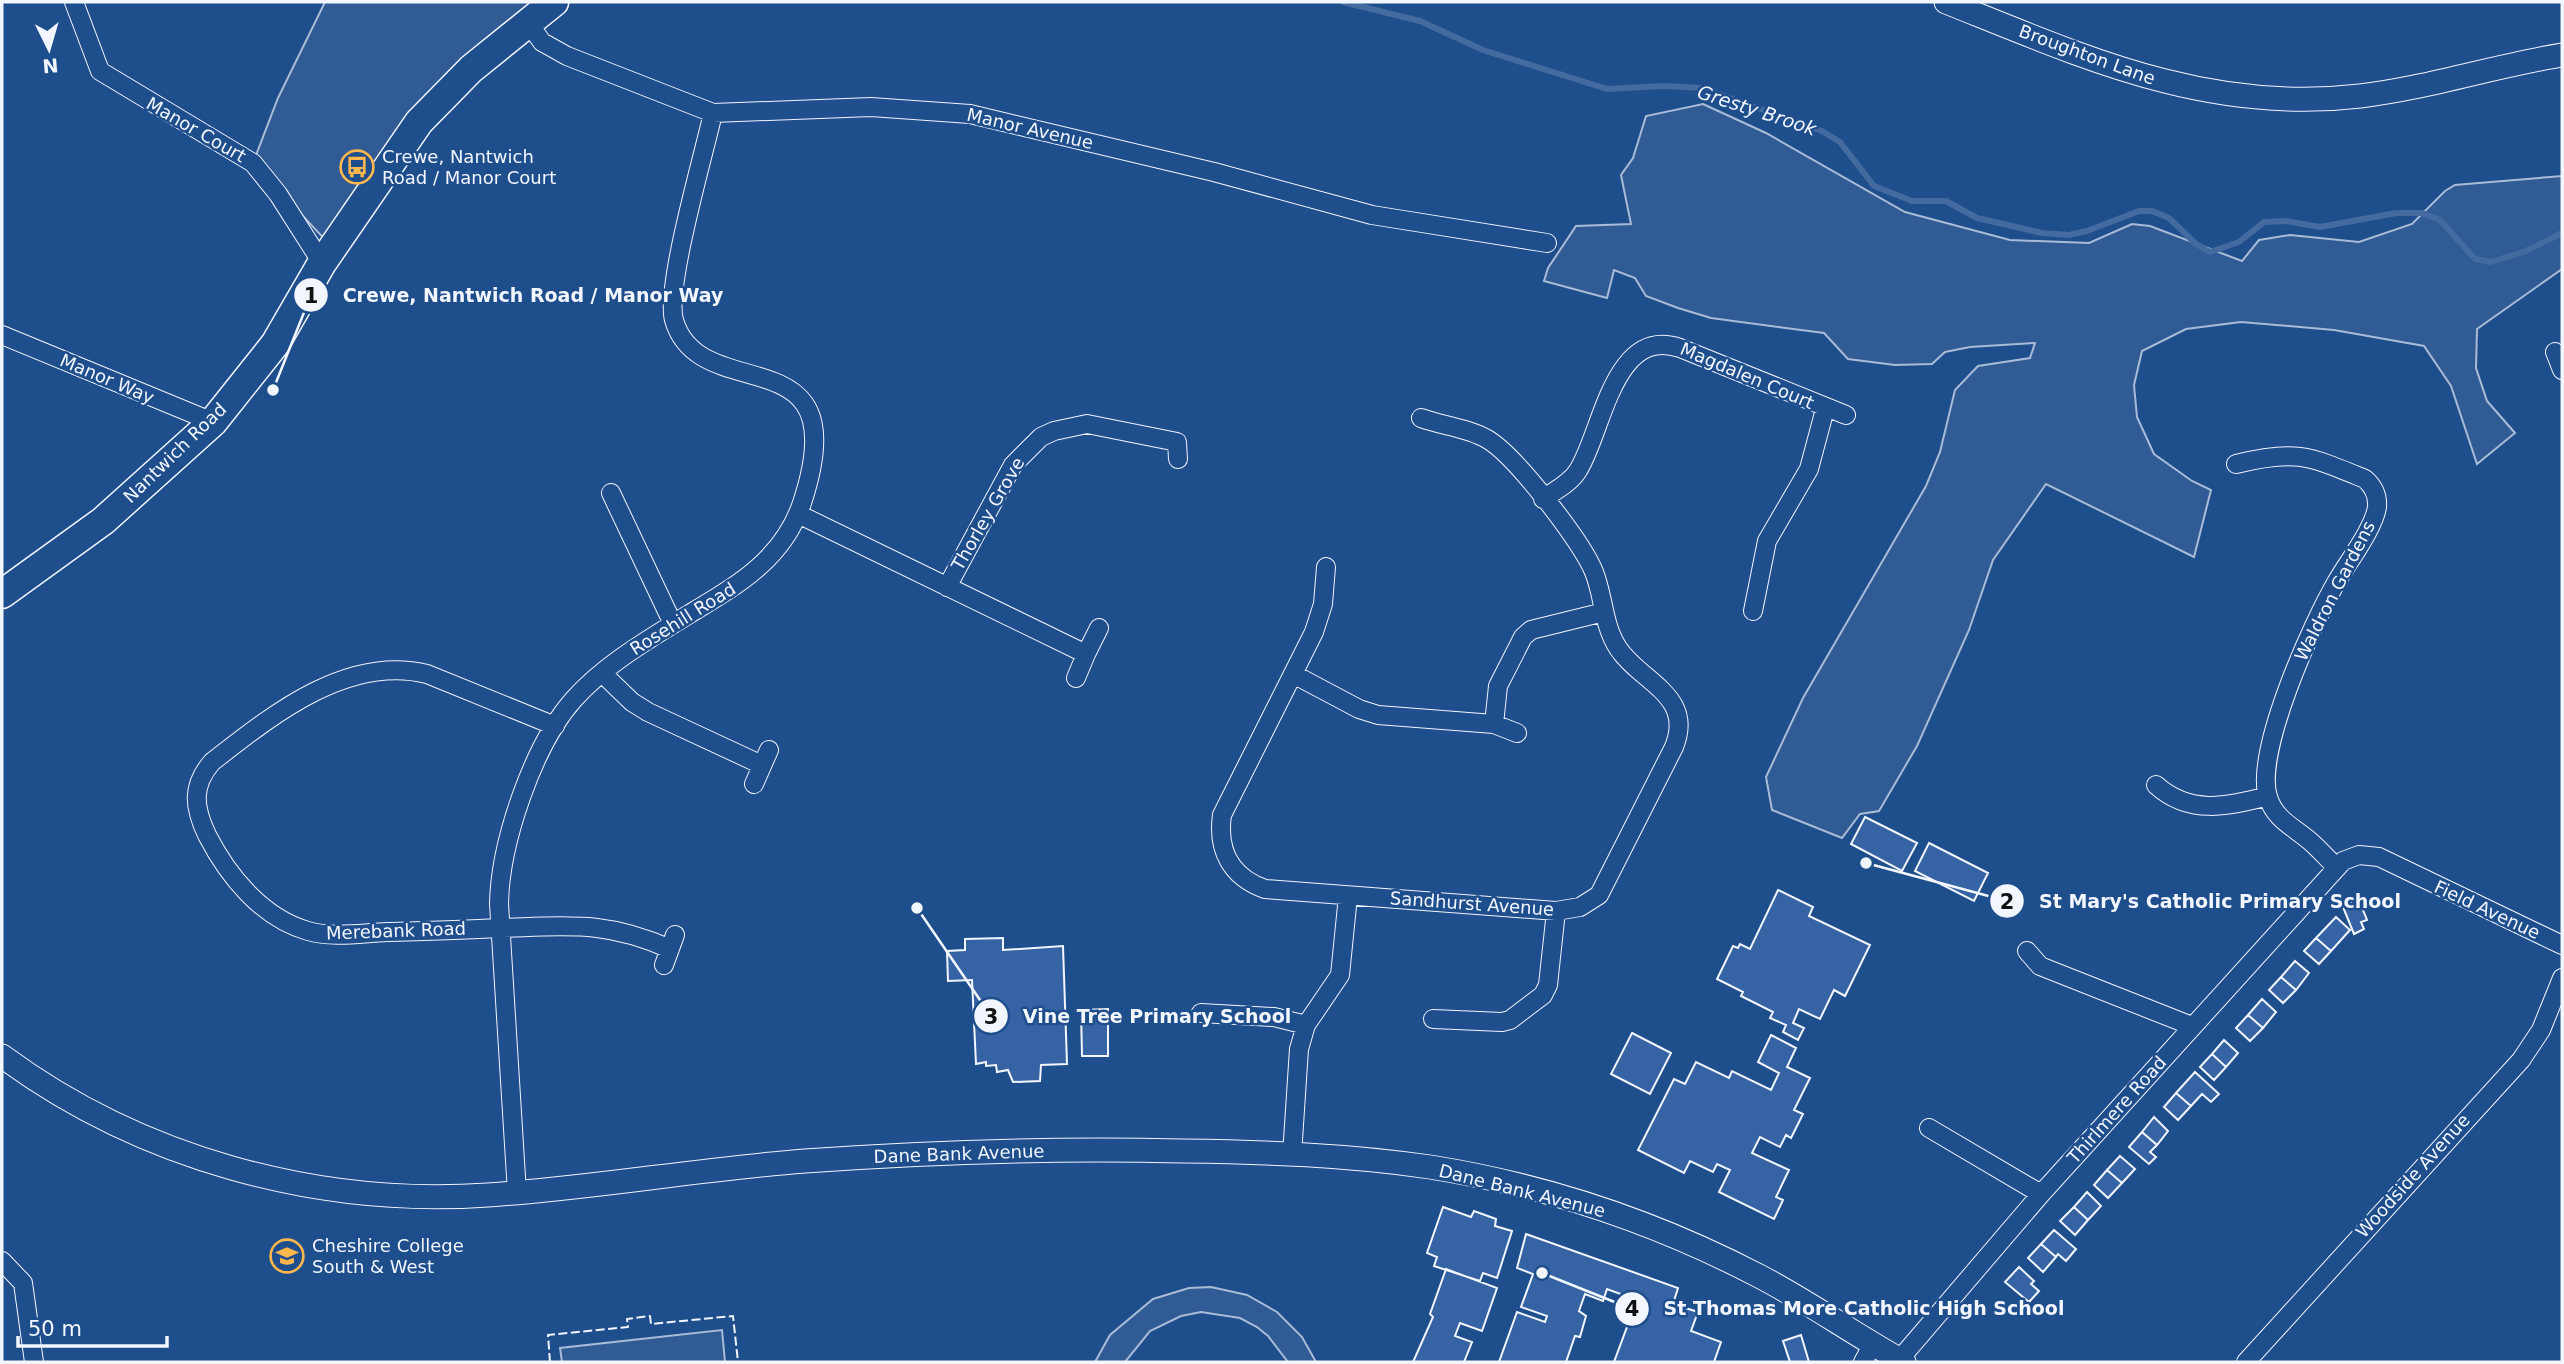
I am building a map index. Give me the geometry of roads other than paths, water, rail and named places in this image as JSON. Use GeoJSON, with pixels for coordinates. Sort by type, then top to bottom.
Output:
{"type":"FeatureCollection","features":[{"type":"Feature","properties":{"kind":"main road","name":"Nantwich Road"},"geometry":{"type":"LineString","coordinates":[[2,594],[103,521],[213,422],[275,344],[322,263],[419,122],[471,69],[527,21],[554,2]]}},
{"type":"Feature","properties":{"kind":"street","name":"Manor Court"},"geometry":{"type":"LineString","coordinates":[[74,2],[100,71],[253,163],[278,194],[322,263]]}},
{"type":"Feature","properties":{"kind":"street","name":"Broughton Lane"},"geometry":{"type":"LineString","coordinates":[[1946,2],[2119,70],[2184,87],[2249,98],[2318,99],[2395,92],[2562,55]]}},
{"type":"Feature","properties":{"kind":"street","name":"Manor Avenue"},"geometry":{"type":"LineString","coordinates":[[527,21],[542,42],[567,55],[713,113],[871,107],[970,114],[1214,172],[1372,215],[1547,243]]}},
{"type":"Feature","properties":{"kind":"street","name":"Rosehill Road"},"geometry":{"type":"LineString","coordinates":[[517,1193],[499,886],[506,840],[514,816],[555,726],[573,700],[602,673],[673,624],[752,575],[789,534],[815,452],[814,428],[802,400],[783,386],[700,355],[678,331],[672,310],[673,289],[713,113]]}},
{"type":"Feature","properties":{"kind":"street","name":"Manor Way"},"geometry":{"type":"LineString","coordinates":[[2,335],[213,422]]}},
{"type":"Feature","properties":{"kind":"street","name":"Magdalen Court"},"geometry":{"type":"LineString","coordinates":[[1543,499],[1579,470],[1615,381],[1630,361],[1662,345],[1680,348],[1825,409],[1846,415]]}},
{"type":"Feature","properties":{"kind":"street"},"geometry":{"type":"LineString","coordinates":[[2555,352],[2562,370]]}},
{"type":"Feature","properties":{"kind":"street","name":"Magdalen Court"},"geometry":{"type":"LineString","coordinates":[[1752,611],[1767,541],[1810,469],[1825,409]]}},
{"type":"Feature","properties":{"kind":"street","name":"Sandhurst Avenue"},"geometry":{"type":"LineString","coordinates":[[1326,567],[1319,620],[1222,815],[1220,839],[1229,863],[1252,884],[1265,889],[1556,911],[1580,907],[1599,895],[1677,738],[1678,721],[1672,704],[1660,687],[1621,653],[1612,637],[1590,562],[1505,453],[1490,440],[1421,418]]}},
{"type":"Feature","properties":{"kind":"street","name":"Thorley Grove"},"geometry":{"type":"LineString","coordinates":[[947,587],[1013,465],[1041,437],[1054,431],[1087,424],[1180,442]]}},
{"type":"Feature","properties":{"kind":"street","name":"Waldron Gardens"},"geometry":{"type":"LineString","coordinates":[[2236,464],[2276,456],[2302,455],[2365,479],[2372,486],[2376,499],[2373,518],[2331,592],[2288,688],[2266,775],[2268,796]]}},
{"type":"Feature","properties":{"kind":"street"},"geometry":{"type":"LineString","coordinates":[[611,493],[611,516],[673,624]]}},
{"type":"Feature","properties":{"kind":"street"},"geometry":{"type":"LineString","coordinates":[[797,514],[1086,654]]}},
{"type":"Feature","properties":{"kind":"street"},"geometry":{"type":"LineString","coordinates":[[1494,724],[1497,686],[1523,636],[1531,630],[1604,612]]}},
{"type":"Feature","properties":{"kind":"street"},"geometry":{"type":"LineString","coordinates":[[1076,678],[1100,628]]}},
{"type":"Feature","properties":{"kind":"street","name":"Merebank Road"},"geometry":{"type":"LineString","coordinates":[[555,726],[427,674],[405,668],[371,670],[328,686],[242,738],[212,762],[199,781],[195,804],[198,817],[219,858],[246,891],[288,923],[324,934],[559,924],[595,926],[649,939],[670,949]]}},
{"type":"Feature","properties":{"kind":"street"},"geometry":{"type":"LineString","coordinates":[[602,673],[632,702],[648,712],[766,758],[754,784]]}},
{"type":"Feature","properties":{"kind":"street"},"geometry":{"type":"LineString","coordinates":[[1293,674],[1359,709],[1378,715],[1494,724],[1517,733]]}},
{"type":"Feature","properties":{"kind":"street"},"geometry":{"type":"LineString","coordinates":[[2155,785],[2167,796],[2189,806],[2241,803],[2268,796],[2285,824],[2308,839],[2337,868]]}},
{"type":"Feature","properties":{"kind":"street","name":"Field Avenue"},"geometry":{"type":"LineString","coordinates":[[2337,868],[2343,861],[2359,855],[2379,857],[2562,945]]}},
{"type":"Feature","properties":{"kind":"street","name":"Thirlmere Road"},"geometry":{"type":"LineString","coordinates":[[1902,1361],[2041,1194],[2337,868]]}},
{"type":"Feature","properties":{"kind":"street"},"geometry":{"type":"LineString","coordinates":[[1292,1155],[1299,1049],[1306,1025],[1340,975],[1348,896]]}},
{"type":"Feature","properties":{"kind":"street"},"geometry":{"type":"LineString","coordinates":[[1433,1018],[1502,1023],[1543,995],[1551,970],[1556,911]]}},
{"type":"Feature","properties":{"kind":"street"},"geometry":{"type":"LineString","coordinates":[[2027,951],[2040,966],[2192,1026]]}},
{"type":"Feature","properties":{"kind":"street","name":"Woodside Avenue"},"geometry":{"type":"LineString","coordinates":[[2246,1362],[2521,1060],[2541,1030],[2562,978]]}},
{"type":"Feature","properties":{"kind":"street"},"geometry":{"type":"LineString","coordinates":[[1201,1013],[1274,1017],[1306,1025]]}},
{"type":"Feature","properties":{"kind":"street","name":"Dane Bank Avenue"},"geometry":{"type":"LineString","coordinates":[[2,1056],[86,1111],[143,1138],[236,1169],[366,1194],[430,1197],[517,1193],[785,1163],[899,1155],[1093,1150],[1292,1155],[1434,1168],[1586,1204],[1684,1240],[1746,1270],[1868,1353],[1902,1361]]}},
{"type":"Feature","properties":{"kind":"street"},"geometry":{"type":"LineString","coordinates":[[1929,1128],[2041,1194]]}},
{"type":"Feature","properties":{"kind":"street"},"geometry":{"type":"LineString","coordinates":[[2,1261],[23,1283],[34,1362]]}},
{"type":"Feature","properties":{"kind":"waterway","name":"Gresty Brook"},"geometry":{"type":"LineString","coordinates":[[1343,2],[1420,21],[1483,50],[1607,89],[1664,86],[1702,88],[1822,131],[1840,142],[1874,186],[1912,201],[1946,201],[1977,218],[2042,233],[2069,235],[2139,211],[2152,211],[2169,218],[2196,244],[2210,252],[2239,242],[2264,222],[2286,221],[2320,227],[2396,213],[2422,213],[2440,220],[2475,259],[2491,262],[2526,251],[2562,233]]}},
{"type":"Feature","properties":{"kind":"place","name":"Crewe, Nantwich Road / Manor Court"},"geometry":{"type":"Point","coordinates":[357,167]}},
{"type":"Feature","properties":{"kind":"place","name":"Crewe, Nantwich Road / Manor Way"},"geometry":{"type":"Point","coordinates":[273,390]}},
{"type":"Feature","properties":{"kind":"place","name":"St Mary's Catholic Primary School"},"geometry":{"type":"Point","coordinates":[1866,863]}},
{"type":"Feature","properties":{"kind":"place","name":"Vine Tree Primary School"},"geometry":{"type":"Point","coordinates":[917,908]}},
{"type":"Feature","properties":{"kind":"place","name":"Cheshire College South & West"},"geometry":{"type":"Point","coordinates":[287,1256]}},
{"type":"Feature","properties":{"kind":"place","name":"St Thomas More Catholic High School"},"geometry":{"type":"Point","coordinates":[1542,1273]}}]}
